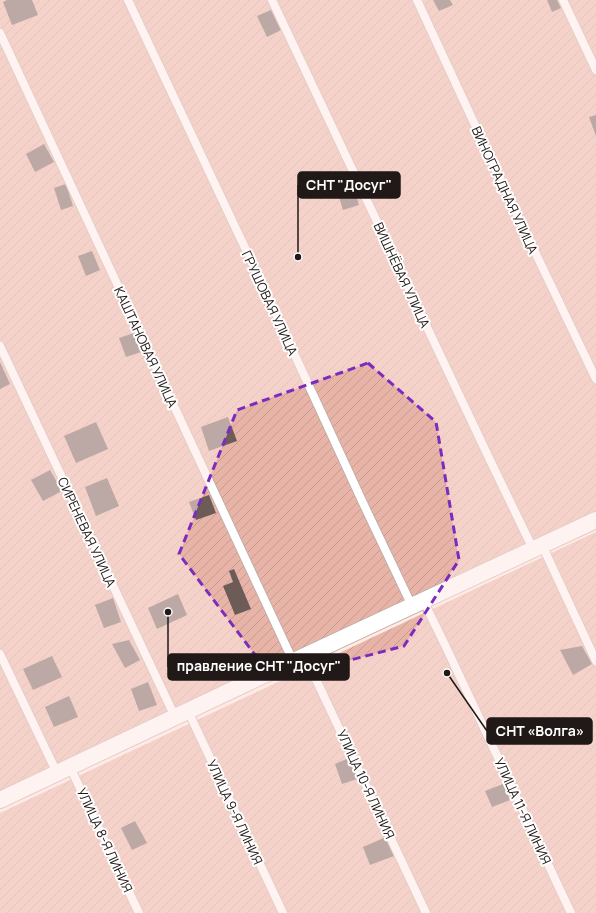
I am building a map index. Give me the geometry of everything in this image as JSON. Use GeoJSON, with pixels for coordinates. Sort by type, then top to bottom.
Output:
{"type":"FeatureCollection","features":[{"type":"Feature","properties":{"kind":"street"},"geometry":{"type":"LineString","coordinates":[[0,800],[299,658],[596,520]]}},
{"type":"Feature","properties":{"kind":"lane","name":"ГРУШОВАЯ УЛИЦА"},"geometry":{"type":"LineString","coordinates":[[128,0],[263,286],[363,504],[418,603]]}},
{"type":"Feature","properties":{"kind":"lane","name":"ВИШНЁВАЯ УЛИЦА"},"geometry":{"type":"LineString","coordinates":[[272,0],[490,460],[596,661]]}},
{"type":"Feature","properties":{"kind":"lane","name":"ВИНОГРАДНАЯ УЛИЦА"},"geometry":{"type":"LineString","coordinates":[[417,0],[500,181],[596,379]]}},
{"type":"Feature","properties":{"kind":"lane"},"geometry":{"type":"LineString","coordinates":[[563,0],[596,70]]}},
{"type":"Feature","properties":{"kind":"lane","name":"КАШТАНОВАЯ УЛИЦА"},"geometry":{"type":"LineString","coordinates":[[0,33],[299,658]]}},
{"type":"Feature","properties":{"kind":"lane","name":"СИРЕНЕВАЯ УЛИЦА"},"geometry":{"type":"LineString","coordinates":[[0,346],[182,714]]}},
{"type":"Feature","properties":{"kind":"lane","name":"УЛИЦА 11-Я ЛИНИЯ"},"geometry":{"type":"LineString","coordinates":[[418,603],[453,661],[571,913]]}},
{"type":"Feature","properties":{"kind":"lane","name":"УЛИЦА 8-Я ЛИНИЯ"},"geometry":{"type":"LineString","coordinates":[[0,654],[64,770],[139,913]]}},
{"type":"Feature","properties":{"kind":"lane","name":"УЛИЦА 10-Я ЛИНИЯ"},"geometry":{"type":"LineString","coordinates":[[299,658],[426,913]]}},
{"type":"Feature","properties":{"kind":"lane","name":"УЛИЦА 9-Я ЛИНИЯ"},"geometry":{"type":"LineString","coordinates":[[182,714],[283,913]]}},
{"type":"Feature","properties":{"kind":"highlighted area"},"geometry":{"type":"Polygon","coordinates":[[[368,363],[436,422],[459,560],[404,646],[274,680],[179,554],[237,410],[368,363]]]}},
{"type":"Feature","properties":{"kind":"shaded area"},"geometry":{"type":"Polygon","coordinates":[[[0,0],[596,0],[596,514],[0,797],[0,0]]]}},
{"type":"Feature","properties":{"kind":"shaded area"},"geometry":{"type":"Polygon","coordinates":[[[596,532],[596,913],[0,913],[0,813],[596,532]]]}},
{"type":"Feature","properties":{"kind":"building"},"geometry":{"type":"Polygon","coordinates":[[[7,0],[32,0],[38,15],[12,25],[3,2],[7,0]]]}},
{"type":"Feature","properties":{"kind":"building"},"geometry":{"type":"Polygon","coordinates":[[[433,0],[450,0],[453,5],[439,11],[433,0]]]}},
{"type":"Feature","properties":{"kind":"building"},"geometry":{"type":"Polygon","coordinates":[[[547,0],[557,0],[561,8],[552,12],[547,0]]]}},
{"type":"Feature","properties":{"kind":"building"},"geometry":{"type":"Polygon","coordinates":[[[271,10],[281,30],[267,37],[257,16],[271,10]]]}},
{"type":"Feature","properties":{"kind":"building"},"geometry":{"type":"Polygon","coordinates":[[[596,115],[596,136],[589,117],[596,115]]]}},
{"type":"Feature","properties":{"kind":"building"},"geometry":{"type":"Polygon","coordinates":[[[44,144],[54,162],[35,172],[26,154],[44,144]]]}},
{"type":"Feature","properties":{"kind":"building"},"geometry":{"type":"Polygon","coordinates":[[[352,182],[359,205],[343,210],[336,187],[352,182]]]}},
{"type":"Feature","properties":{"kind":"building"},"geometry":{"type":"Polygon","coordinates":[[[66,184],[73,206],[61,210],[54,188],[66,184]]]}},
{"type":"Feature","properties":{"kind":"building"},"geometry":{"type":"Polygon","coordinates":[[[92,251],[100,270],[86,276],[78,256],[92,251]]]}},
{"type":"Feature","properties":{"kind":"building"},"geometry":{"type":"Polygon","coordinates":[[[134,333],[141,352],[126,357],[119,338],[134,333]]]}},
{"type":"Feature","properties":{"kind":"building"},"geometry":{"type":"Polygon","coordinates":[[[0,362],[10,384],[0,389],[0,362]]]}},
{"type":"Feature","properties":{"kind":"building"},"geometry":{"type":"Polygon","coordinates":[[[228,417],[237,441],[209,451],[201,427],[228,417]]]}},
{"type":"Feature","properties":{"kind":"building"},"geometry":{"type":"Polygon","coordinates":[[[96,422],[108,449],[76,463],[64,436],[96,422]]]}},
{"type":"Feature","properties":{"kind":"building"},"geometry":{"type":"Polygon","coordinates":[[[50,470],[62,491],[43,501],[31,480],[50,470]]]}},
{"type":"Feature","properties":{"kind":"building"},"geometry":{"type":"Polygon","coordinates":[[[107,478],[119,506],[96,516],[85,487],[107,478]]]}},
{"type":"Feature","properties":{"kind":"building"},"geometry":{"type":"Polygon","coordinates":[[[209,495],[216,513],[196,520],[189,502],[209,495]]]}},
{"type":"Feature","properties":{"kind":"building"},"geometry":{"type":"Polygon","coordinates":[[[234,569],[251,609],[235,615],[223,586],[233,582],[229,571],[234,569]]]}},
{"type":"Feature","properties":{"kind":"building"},"geometry":{"type":"Polygon","coordinates":[[[178,594],[187,615],[157,629],[148,608],[178,594]]]}},
{"type":"Feature","properties":{"kind":"building"},"geometry":{"type":"Polygon","coordinates":[[[113,598],[121,622],[104,628],[95,605],[113,598]]]}},
{"type":"Feature","properties":{"kind":"building"},"geometry":{"type":"Polygon","coordinates":[[[129,640],[140,660],[125,668],[112,644],[129,640]]]}},
{"type":"Feature","properties":{"kind":"building"},"geometry":{"type":"Polygon","coordinates":[[[582,646],[592,664],[573,675],[560,650],[582,646]]]}},
{"type":"Feature","properties":{"kind":"building"},"geometry":{"type":"Polygon","coordinates":[[[52,656],[62,677],[33,690],[23,669],[52,656]]]}},
{"type":"Feature","properties":{"kind":"building"},"geometry":{"type":"Polygon","coordinates":[[[148,682],[157,705],[139,711],[131,689],[148,682]]]}},
{"type":"Feature","properties":{"kind":"building"},"geometry":{"type":"Polygon","coordinates":[[[69,696],[78,717],[54,727],[45,707],[69,696]]]}},
{"type":"Feature","properties":{"kind":"building"},"geometry":{"type":"Polygon","coordinates":[[[349,758],[357,779],[342,784],[335,764],[349,758]]]}},
{"type":"Feature","properties":{"kind":"building"},"geometry":{"type":"Polygon","coordinates":[[[503,784],[510,800],[492,807],[485,791],[503,784]]]}},
{"type":"Feature","properties":{"kind":"building"},"geometry":{"type":"Polygon","coordinates":[[[135,821],[147,843],[132,850],[121,828],[135,821]]]}},
{"type":"Feature","properties":{"kind":"building"},"geometry":{"type":"Polygon","coordinates":[[[386,837],[394,856],[370,865],[363,847],[386,837]]]}},
{"type":"Feature","properties":{"kind":"place","name":"СНТ \"Досуг\""},"geometry":{"type":"Point","coordinates":[298,257]}},
{"type":"Feature","properties":{"kind":"place","name":"правление СНТ \"Досуг\""},"geometry":{"type":"Point","coordinates":[168,612]}},
{"type":"Feature","properties":{"kind":"place","name":"СНТ «Волга»"},"geometry":{"type":"Point","coordinates":[447,673]}}]}
